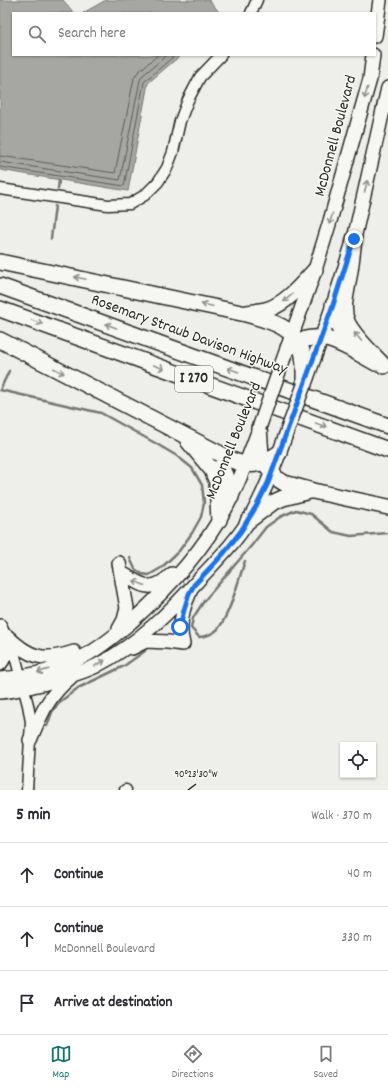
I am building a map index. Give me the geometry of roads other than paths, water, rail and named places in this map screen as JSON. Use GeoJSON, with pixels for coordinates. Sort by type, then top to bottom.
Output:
{"type":"FeatureCollection","features":[{"type":"Feature","properties":{"kind":"highway"},"geometry":{"type":"LineString","coordinates":[[354,239],[345,296],[345,314],[353,332],[386,367]]}},
{"type":"Feature","properties":{"kind":"highway"},"geometry":{"type":"LineString","coordinates":[[0,262],[246,314],[274,322],[283,326],[293,342],[302,350],[305,376]]}},
{"type":"Feature","properties":{"kind":"highway"},"geometry":{"type":"LineString","coordinates":[[246,314],[269,308],[287,299],[316,270]]}},
{"type":"Feature","properties":{"kind":"highway","name":"Rosemary Straub Davison Highway"},"geometry":{"type":"LineString","coordinates":[[0,286],[388,426]]}},
{"type":"Feature","properties":{"kind":"highway"},"geometry":{"type":"LineString","coordinates":[[333,305],[336,323],[353,351]]}},
{"type":"Feature","properties":{"kind":"highway","name":"I 270"},"geometry":{"type":"LineString","coordinates":[[0,309],[388,450]]}},
{"type":"Feature","properties":{"kind":"highway"},"geometry":{"type":"LineString","coordinates":[[293,342],[312,337],[321,337],[332,340],[386,367]]}},
{"type":"Feature","properties":{"kind":"highway"},"geometry":{"type":"LineString","coordinates":[[0,340],[234,461],[245,464],[258,464],[268,468]]}},
{"type":"Feature","properties":{"kind":"highway"},"geometry":{"type":"LineString","coordinates":[[259,428],[261,455],[268,468],[284,483],[313,491],[388,507]]}},
{"type":"Feature","properties":{"kind":"highway"},"geometry":{"type":"LineString","coordinates":[[182,434],[212,470],[217,482],[219,520]]}},
{"type":"Feature","properties":{"kind":"highway"},"geometry":{"type":"LineString","coordinates":[[206,446],[222,469],[231,497]]}},
{"type":"Feature","properties":{"kind":"highway"},"geometry":{"type":"LineString","coordinates":[[268,468],[279,453]]}},
{"type":"Feature","properties":{"kind":"highway"},"geometry":{"type":"LineString","coordinates":[[248,521],[277,500],[292,495],[313,491]]}},
{"type":"Feature","properties":{"kind":"main road"},"geometry":{"type":"LineString","coordinates":[[376,29],[380,0]]}},
{"type":"Feature","properties":{"kind":"main road","name":"McDonnell Boulevard"},"geometry":{"type":"LineString","coordinates":[[22,683],[89,653],[112,638],[166,590],[203,544],[219,520],[245,464],[282,363],[293,342],[316,270],[370,80],[373,56]]}},
{"type":"Feature","properties":{"kind":"main road"},"geometry":{"type":"LineString","coordinates":[[279,453],[305,376],[333,305],[354,239],[388,88]]}},
{"type":"Feature","properties":{"kind":"main road"},"geometry":{"type":"LineString","coordinates":[[0,679],[22,683],[61,679],[96,666],[120,651],[158,620],[194,585],[234,540],[248,521],[257,505],[268,468]]}},
{"type":"Feature","properties":{"kind":"main road"},"geometry":{"type":"LineString","coordinates":[[125,575],[140,584],[152,587],[162,583],[190,554],[203,544]]}},
{"type":"Feature","properties":{"kind":"main road"},"geometry":{"type":"LineString","coordinates":[[112,638],[124,620],[127,608],[119,563]]}},
{"type":"Feature","properties":{"kind":"main road"},"geometry":{"type":"LineString","coordinates":[[120,651],[131,649],[146,641],[182,644],[180,627],[182,617],[189,594],[194,585]]}},
{"type":"Feature","properties":{"kind":"main road"},"geometry":{"type":"LineString","coordinates":[[4,631],[25,650],[34,655],[46,658],[59,657],[76,652],[89,653]]}},
{"type":"Feature","properties":{"kind":"main road"},"geometry":{"type":"LineString","coordinates":[[0,664],[4,657],[6,647],[4,631]]}},
{"type":"Feature","properties":{"kind":"main road"},"geometry":{"type":"LineString","coordinates":[[30,740],[50,698],[78,673]]}},
{"type":"Feature","properties":{"kind":"main road"},"geometry":{"type":"LineString","coordinates":[[0,692],[22,683]]}},
{"type":"Feature","properties":{"kind":"street"},"geometry":{"type":"LineString","coordinates":[[251,12],[257,0]]}},
{"type":"Feature","properties":{"kind":"street"},"geometry":{"type":"LineString","coordinates":[[0,189],[108,206],[130,204],[145,195],[158,182],[167,168],[173,152],[180,121],[188,100],[200,77],[220,56]]}},
{"type":"Feature","properties":{"kind":"street"},"geometry":{"type":"LineString","coordinates":[[4,631],[15,656],[28,705],[30,740],[27,790]]}},
{"type":"Feature","properties":{"kind":"water"},"geometry":{"type":"Polygon","coordinates":[[[0,0],[63,0],[73,12],[12,12],[12,56],[180,56],[148,83],[128,191],[0,170],[0,0]]]}},
{"type":"Feature","properties":{"kind":"water"},"geometry":{"type":"Polygon","coordinates":[[[106,0],[209,0],[219,12],[85,12],[106,0]]]}},
{"type":"Feature","properties":{"kind":"waterway"},"geometry":{"type":"LineString","coordinates":[[58,189],[59,180]]}},
{"type":"Feature","properties":{"kind":"waterway"},"geometry":{"type":"LineString","coordinates":[[51,239],[55,206]]}},
{"type":"Feature","properties":{"kind":"waterway"},"geometry":{"type":"LineString","coordinates":[[0,390],[9,371]]}},
{"type":"Feature","properties":{"kind":"waterway"},"geometry":{"type":"LineString","coordinates":[[0,390],[101,413],[177,456],[192,468],[202,485],[204,503],[201,517],[192,533],[179,551],[161,568],[149,575],[142,574],[135,569],[130,558]]}},
{"type":"Feature","properties":{"kind":"waterway"},"geometry":{"type":"LineString","coordinates":[[245,561],[234,596],[223,622],[214,632],[206,636],[199,637],[191,628],[193,618],[204,601],[266,527],[280,517],[296,510],[311,514],[333,532],[351,536],[388,533]]}},
{"type":"Feature","properties":{"kind":"waterway"},"geometry":{"type":"LineString","coordinates":[[47,726],[52,712],[61,701],[78,688],[124,666],[145,651]]}}]}
